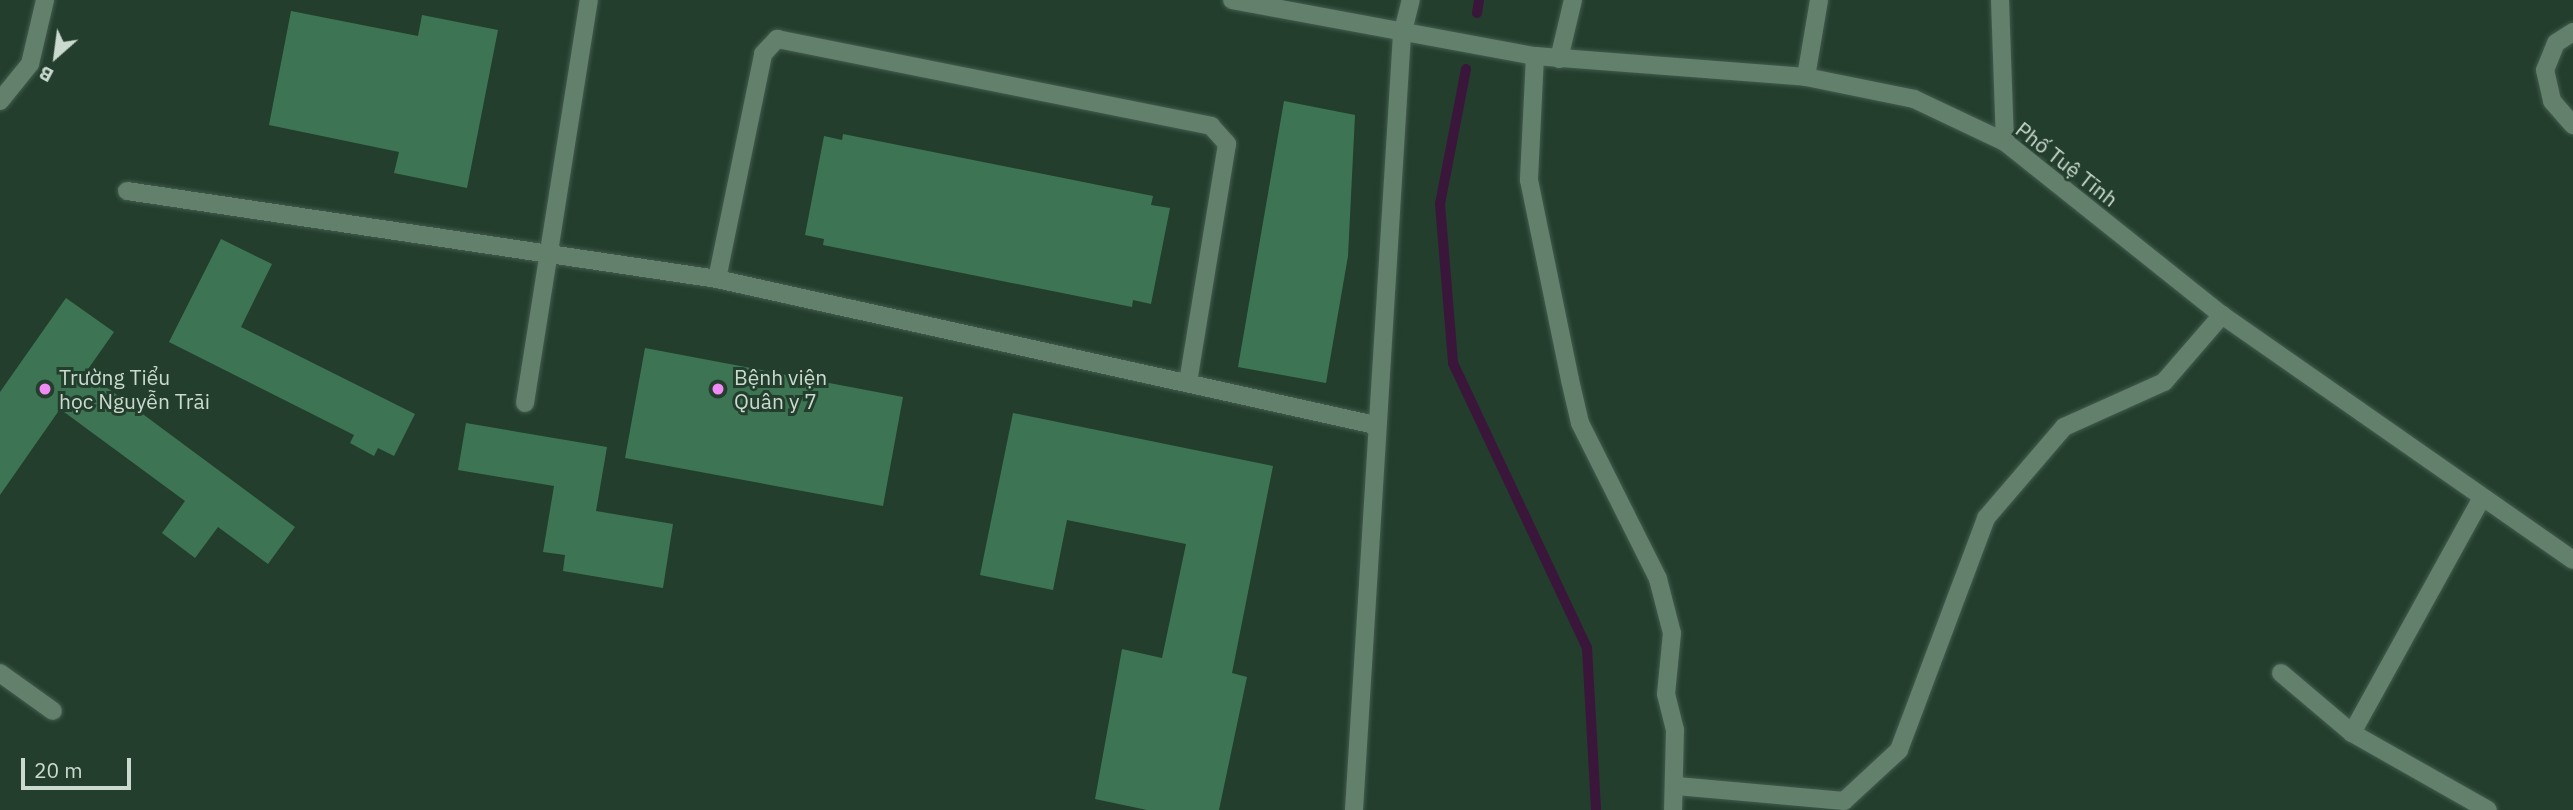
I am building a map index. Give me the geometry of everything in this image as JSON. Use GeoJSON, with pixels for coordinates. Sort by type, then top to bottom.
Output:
{"type":"FeatureCollection","features":[{"type":"Feature","properties":{"kind":"street"},"geometry":{"type":"LineString","coordinates":[[0,101],[30,64],[45,0]]}},
{"type":"Feature","properties":{"kind":"street"},"geometry":{"type":"LineString","coordinates":[[525,403],[552,253],[589,0]]}},
{"type":"Feature","properties":{"kind":"street","name":"Phố Tuệ Tĩnh"},"geometry":{"type":"LineString","coordinates":[[1231,0],[1402,36],[1535,56],[1807,77],[1914,99],[2005,142],[2222,316],[2481,499],[2573,559]]}},
{"type":"Feature","properties":{"kind":"street"},"geometry":{"type":"LineString","coordinates":[[1354,810],[1375,425],[1402,36],[1411,0]]}},
{"type":"Feature","properties":{"kind":"street"},"geometry":{"type":"LineString","coordinates":[[1559,59],[1573,0]]}},
{"type":"Feature","properties":{"kind":"street"},"geometry":{"type":"LineString","coordinates":[[1807,77],[1819,0]]}},
{"type":"Feature","properties":{"kind":"street"},"geometry":{"type":"LineString","coordinates":[[2000,0],[2005,142]]}},
{"type":"Feature","properties":{"kind":"street"},"geometry":{"type":"LineString","coordinates":[[2573,32],[2556,43],[2545,70],[2552,101],[2573,125]]}},
{"type":"Feature","properties":{"kind":"street"},"geometry":{"type":"LineString","coordinates":[[717,279],[763,54],[777,39],[1211,126],[1227,144],[1188,382]]}},
{"type":"Feature","properties":{"kind":"street"},"geometry":{"type":"LineString","coordinates":[[1535,56],[1527,151],[1532,193],[1580,423],[1667,607],[1672,633],[1666,694],[1677,786],[1673,810]]}},
{"type":"Feature","properties":{"kind":"street"},"geometry":{"type":"LineString","coordinates":[[127,191],[717,279],[1375,425]]}},
{"type":"Feature","properties":{"kind":"street"},"geometry":{"type":"LineString","coordinates":[[1677,786],[1844,801],[1899,750],[1986,518],[2064,427],[2164,383],[2222,316]]}},
{"type":"Feature","properties":{"kind":"street"},"geometry":{"type":"LineString","coordinates":[[2353,733],[2481,499]]}},
{"type":"Feature","properties":{"kind":"street"},"geometry":{"type":"LineString","coordinates":[[0,673],[52,711]]}},
{"type":"Feature","properties":{"kind":"street"},"geometry":{"type":"LineString","coordinates":[[2281,673],[2353,733],[2488,810]]}},
{"type":"Feature","properties":{"kind":"building"},"geometry":{"type":"Polygon","coordinates":[[[291,11],[418,36],[422,15],[498,30],[467,188],[394,173],[399,152],[269,125],[291,11]]]}},
{"type":"Feature","properties":{"kind":"building"},"geometry":{"type":"Polygon","coordinates":[[[1284,101],[1355,115],[1348,256],[1326,383],[1238,367],[1284,101]]]}},
{"type":"Feature","properties":{"kind":"building"},"geometry":{"type":"Polygon","coordinates":[[[843,134],[1153,196],[1151,205],[1170,208],[1151,304],[1133,300],[1132,307],[823,245],[824,239],[805,235],[824,136],[842,140],[843,134]]]}},
{"type":"Feature","properties":{"kind":"building"},"geometry":{"type":"Polygon","coordinates":[[[221,239],[272,264],[241,327],[415,414],[394,456],[378,448],[374,456],[350,443],[354,435],[169,342],[221,239]]]}},
{"type":"Feature","properties":{"kind":"building"},"geometry":{"type":"Polygon","coordinates":[[[66,298],[114,332],[86,372],[295,527],[268,564],[218,527],[195,558],[162,533],[185,501],[60,409],[0,495],[0,392],[66,298]]]}},
{"type":"Feature","properties":{"kind":"building"},"geometry":{"type":"Polygon","coordinates":[[[645,348],[903,397],[883,506],[625,458],[645,348]]]}},
{"type":"Feature","properties":{"kind":"building"},"geometry":{"type":"Polygon","coordinates":[[[1013,413],[1273,466],[1232,673],[1247,677],[1219,810],[1147,810],[1095,799],[1122,649],[1162,658],[1186,544],[1067,520],[1053,590],[980,575],[1013,413]]]}},
{"type":"Feature","properties":{"kind":"building"},"geometry":{"type":"Polygon","coordinates":[[[466,423],[607,447],[596,511],[673,524],[663,588],[563,571],[565,555],[543,552],[554,486],[458,470],[466,423]]]}},
{"type":"Feature","properties":{"kind":"waterway"},"geometry":{"type":"LineString","coordinates":[[1477,13],[1479,0]]}},
{"type":"Feature","properties":{"kind":"waterway"},"geometry":{"type":"LineString","coordinates":[[1466,69],[1440,204],[1453,363],[1587,648],[1596,810]]}},
{"type":"Feature","properties":{"kind":"place","name":"Trường Tiểu học Nguyễn Trãi"},"geometry":{"type":"Point","coordinates":[45,389]}},
{"type":"Feature","properties":{"kind":"place","name":"Bệnh viện Quân y 7"},"geometry":{"type":"Point","coordinates":[718,389]}}]}
